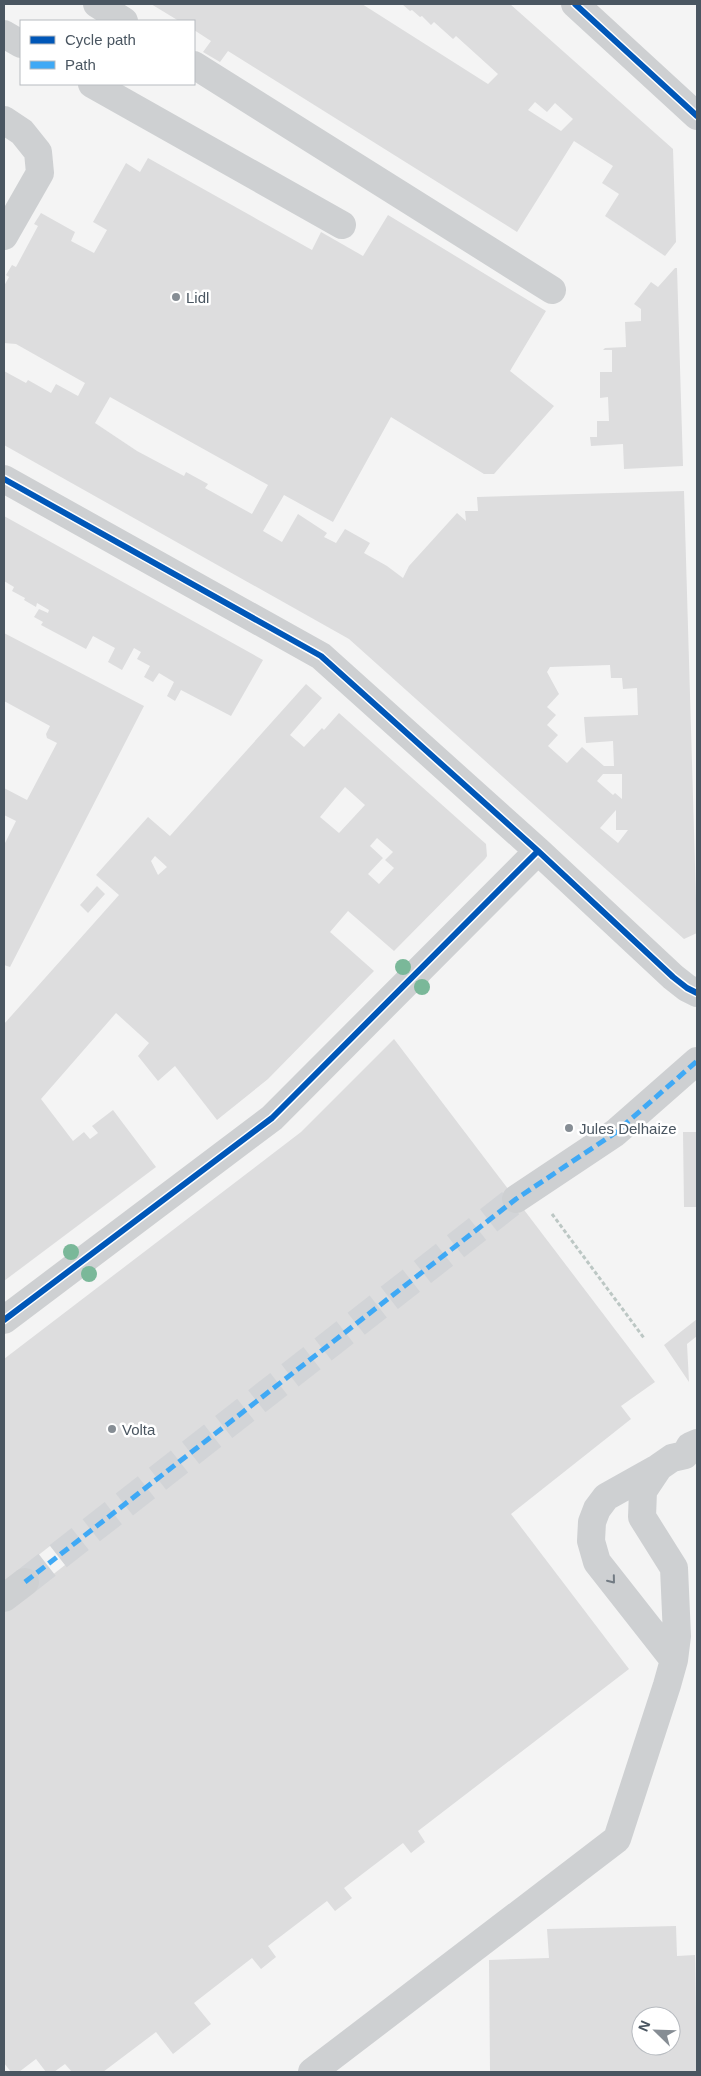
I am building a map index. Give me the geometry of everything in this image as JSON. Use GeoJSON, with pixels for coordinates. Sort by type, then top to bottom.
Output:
{"type":"FeatureCollection","features":[{"type":"Feature","properties":{"kind":"street"},"geometry":{"type":"LineString","coordinates":[[97,4],[122,20]]}},
{"type":"Feature","properties":{"kind":"street"},"geometry":{"type":"LineString","coordinates":[[576,4],[697,116]]}},
{"type":"Feature","properties":{"kind":"street"},"geometry":{"type":"LineString","coordinates":[[4,34],[20,43]]}},
{"type":"Feature","properties":{"kind":"street"},"geometry":{"type":"LineString","coordinates":[[195,66],[552,290]]}},
{"type":"Feature","properties":{"kind":"street"},"geometry":{"type":"LineString","coordinates":[[94,85],[342,225]]}},
{"type":"Feature","properties":{"kind":"street"},"geometry":{"type":"LineString","coordinates":[[4,120],[22,132],[38,152],[40,173],[4,236]]}},
{"type":"Feature","properties":{"kind":"street"},"geometry":{"type":"LineString","coordinates":[[4,480],[321,656],[538,851],[673,977],[697,993]]}},
{"type":"Feature","properties":{"kind":"street"},"geometry":{"type":"LineString","coordinates":[[4,1320],[272,1118],[538,851]]}},
{"type":"Feature","properties":{"kind":"street"},"geometry":{"type":"LineString","coordinates":[[516,1199],[615,1132],[697,1061]]}},
{"type":"Feature","properties":{"kind":"street"},"geometry":{"type":"LineString","coordinates":[[675,1648],[598,1562],[591,1541],[592,1522],[597,1509],[606,1497],[672,1458],[685,1455],[690,1446],[697,1443]]}},
{"type":"Feature","properties":{"kind":"street"},"geometry":{"type":"LineString","coordinates":[[659,1467],[643,1491],[616,1509],[610,1516],[606,1526],[606,1540],[670,1624],[675,1648]]}},
{"type":"Feature","properties":{"kind":"street"},"geometry":{"type":"LineString","coordinates":[[312,2072],[617,1839],[675,1648],[674,1568],[642,1517],[643,1491]]}},
{"type":"Feature","properties":{"kind":"street"},"geometry":{"type":"LineString","coordinates":[[4,1598],[25,1582]]}},
{"type":"Feature","properties":{"kind":"path"},"geometry":{"type":"LineString","coordinates":[[551,1212],[644,1338]]}},
{"type":"Feature","properties":{"kind":"building"},"geometry":{"type":"Polygon","coordinates":[[[151,4],[362,4],[488,84],[498,74],[456,36],[453,39],[434,22],[431,25],[422,16],[420,17],[412,10],[410,11],[402,4],[510,4],[673,149],[676,242],[665,256],[605,216],[619,194],[602,183],[613,166],[574,141],[517,232],[228,51],[220,62],[203,52],[211,41],[195,31],[195,20],[177,20],[151,4]],[[535,102],[528,110],[561,131],[573,119],[555,103],[547,112],[535,102]]]}},
{"type":"Feature","properties":{"kind":"building"},"geometry":{"type":"Polygon","coordinates":[[[148,158],[312,250],[321,232],[363,256],[388,215],[546,311],[510,371],[554,406],[494,474],[484,474],[391,417],[333,522],[284,495],[263,531],[282,542],[298,514],[327,533],[324,537],[336,543],[345,529],[370,543],[364,553],[403,578],[409,566],[457,513],[466,521],[465,511],[478,511],[477,497],[684,491],[697,933],[684,939],[349,639],[4,445],[4,371],[26,383],[28,380],[51,393],[56,384],[78,396],[85,383],[16,344],[4,343],[4,286],[9,277],[6,275],[12,265],[16,267],[38,226],[34,224],[41,213],[75,232],[71,241],[94,253],[107,230],[93,222],[126,163],[140,172],[148,158]],[[110,397],[95,423],[137,451],[184,476],[186,472],[208,484],[205,488],[252,514],[268,485],[110,397]],[[610,665],[550,667],[547,672],[559,694],[547,707],[556,715],[547,725],[558,735],[548,746],[567,763],[582,747],[604,766],[614,766],[613,741],[586,743],[584,717],[638,715],[637,688],[623,689],[622,678],[611,678],[610,665]],[[603,774],[597,781],[613,795],[615,793],[622,799],[622,774],[603,774]],[[616,810],[600,828],[618,843],[628,830],[616,830],[616,810]]]}},
{"type":"Feature","properties":{"kind":"building"},"geometry":{"type":"Polygon","coordinates":[[[677,268],[683,466],[624,469],[623,444],[591,446],[590,437],[597,437],[597,421],[609,421],[608,397],[600,398],[600,372],[612,372],[612,350],[603,350],[605,348],[626,347],[625,322],[641,321],[641,309],[634,304],[651,282],[658,287],[677,268]]]}},
{"type":"Feature","properties":{"kind":"building"},"geometry":{"type":"Polygon","coordinates":[[[4,516],[263,660],[231,716],[181,690],[175,701],[167,696],[174,682],[159,673],[153,682],[144,677],[150,666],[137,659],[141,652],[134,648],[122,670],[108,662],[115,648],[93,636],[86,649],[41,625],[43,622],[34,617],[39,609],[48,613],[49,610],[37,603],[36,607],[24,600],[25,598],[12,591],[14,587],[4,581],[4,516]]]}},
{"type":"Feature","properties":{"kind":"building"},"geometry":{"type":"Polygon","coordinates":[[[4,633],[144,706],[10,967],[4,965],[4,845],[16,821],[4,815],[4,788],[27,800],[57,743],[47,738],[46,734],[50,726],[4,701],[4,633]]]}},
{"type":"Feature","properties":{"kind":"building"},"geometry":{"type":"Polygon","coordinates":[[[306,684],[322,698],[290,735],[304,747],[322,728],[324,730],[339,713],[486,844],[487,856],[394,951],[348,911],[330,932],[374,971],[268,1079],[217,1120],[175,1066],[158,1081],[138,1056],[149,1043],[116,1013],[41,1099],[73,1141],[84,1132],[90,1139],[98,1133],[92,1126],[113,1110],[156,1167],[4,1281],[4,1024],[119,895],[96,875],[148,817],[170,836],[306,684]],[[345,787],[320,817],[339,833],[365,805],[345,787]],[[377,838],[370,846],[383,858],[368,874],[379,884],[394,868],[385,860],[393,852],[377,838]],[[155,856],[151,861],[158,875],[167,867],[155,856]]]}},
{"type":"Feature","properties":{"kind":"building"},"geometry":{"type":"Polygon","coordinates":[[[97,886],[105,894],[88,913],[80,905],[97,886]]]}},
{"type":"Feature","properties":{"kind":"building"},"geometry":{"type":"Polygon","coordinates":[[[394,1039],[655,1382],[621,1406],[631,1419],[511,1514],[629,1669],[418,1831],[425,1842],[411,1853],[403,1843],[344,1888],[352,1898],[335,1911],[327,1901],[268,1946],[276,1957],[261,1969],[252,1958],[194,2003],[211,2024],[173,2054],[156,2032],[103,2072],[72,2072],[65,2064],[54,2072],[46,2072],[36,2059],[19,2072],[11,2072],[4,2063],[4,1612],[36,1587],[22,1568],[4,1582],[4,1359],[301,1132],[394,1039]],[[64,1535],[36,1557],[51,1576],[79,1554],[64,1535]]]}},
{"type":"Feature","properties":{"kind":"building"},"geometry":{"type":"Polygon","coordinates":[[[683,1132],[697,1132],[697,1207],[684,1207],[683,1132]]]}},
{"type":"Feature","properties":{"kind":"building"},"geometry":{"type":"Polygon","coordinates":[[[697,1319],[697,1336],[687,1344],[689,1382],[664,1345],[697,1319]]]}},
{"type":"Feature","properties":{"kind":"building"},"geometry":{"type":"Polygon","coordinates":[[[676,1926],[677,1956],[695,1955],[697,2072],[490,2072],[489,1960],[549,1958],[547,1929],[676,1926]]]}},
{"type":"Feature","properties":{"kind":"tunnel"},"geometry":{"type":"LineString","coordinates":[[25,1582],[516,1199]]}},
{"type":"Feature","properties":{"kind":"marked path"},"geometry":{"type":"LineString","coordinates":[[25,1582],[516,1199],[615,1133],[697,1061]]}},
{"type":"Feature","properties":{"kind":"cycle path"},"geometry":{"type":"LineString","coordinates":[[575,4],[697,116]]}},
{"type":"Feature","properties":{"kind":"cycle path"},"geometry":{"type":"LineString","coordinates":[[4,479],[321,656],[538,851],[673,977],[697,993]]}},
{"type":"Feature","properties":{"kind":"cycle path"},"geometry":{"type":"LineString","coordinates":[[4,1320],[272,1118],[538,851]]}},
{"type":"Feature","properties":{"kind":"place","name":"Lidl"},"geometry":{"type":"Point","coordinates":[176,297]}},
{"type":"Feature","properties":{"kind":"place","name":"Jules Delhaize"},"geometry":{"type":"Point","coordinates":[569,1128]}},
{"type":"Feature","properties":{"kind":"place","name":"Volta"},"geometry":{"type":"Point","coordinates":[112,1429]}}]}
